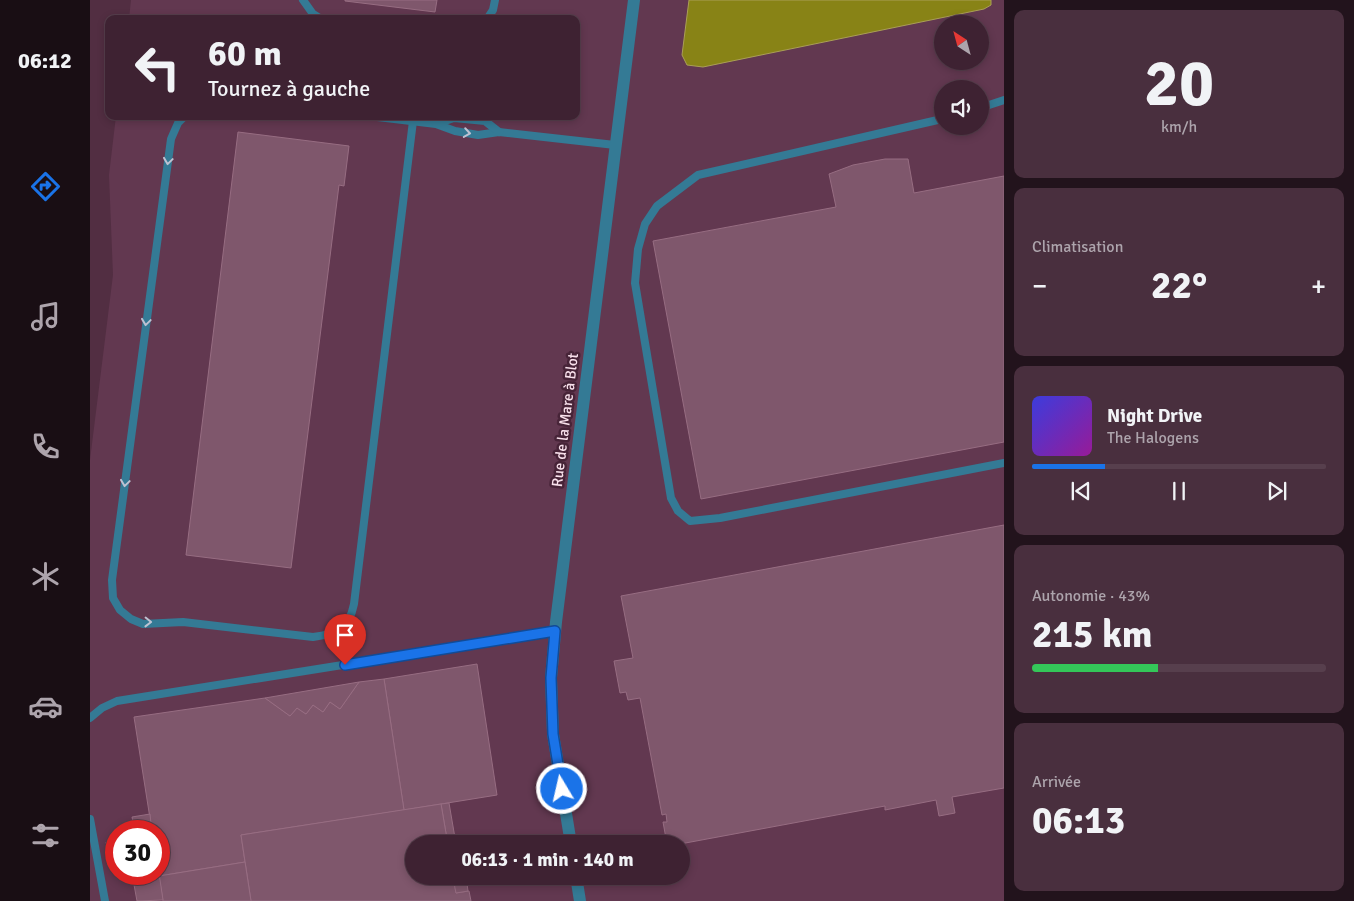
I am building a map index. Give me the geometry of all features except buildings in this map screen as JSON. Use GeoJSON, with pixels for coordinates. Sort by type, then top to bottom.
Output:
{"type":"FeatureCollection","features":[{"type":"Feature","properties":{"kind":"street","name":"Rue de la Mare à Blot"},"geometry":{"type":"LineString","coordinates":[[569,835],[553,734],[551,678],[555,631],[634,0]]}},
{"type":"Feature","properties":{"kind":"street"},"geometry":{"type":"LineString","coordinates":[[577,885],[580,901]]}},
{"type":"Feature","properties":{"kind":"lane"},"geometry":{"type":"LineString","coordinates":[[303,0],[315,15]]}},
{"type":"Feature","properties":{"kind":"lane"},"geometry":{"type":"LineString","coordinates":[[490,15],[495,0]]}},
{"type":"Feature","properties":{"kind":"lane"},"geometry":{"type":"LineString","coordinates":[[989,105],[1004,100]]}},
{"type":"Feature","properties":{"kind":"lane"},"geometry":{"type":"LineString","coordinates":[[181,120],[171,139],[112,580],[113,598],[120,610],[131,619],[143,624],[183,622],[313,637],[331,635],[344,626],[352,615],[413,121]]}},
{"type":"Feature","properties":{"kind":"lane"},"geometry":{"type":"LineString","coordinates":[[404,120],[436,124],[455,131],[478,135],[499,132],[616,146]]}},
{"type":"Feature","properties":{"kind":"lane"},"geometry":{"type":"LineString","coordinates":[[436,124],[448,120]]}},
{"type":"Feature","properties":{"kind":"lane"},"geometry":{"type":"LineString","coordinates":[[475,120],[485,121],[499,132]]}},
{"type":"Feature","properties":{"kind":"lane"},"geometry":{"type":"LineString","coordinates":[[934,121],[698,175],[657,206],[645,224],[638,249],[635,283],[670,498],[678,511],[690,521],[720,518],[1004,463]]}},
{"type":"Feature","properties":{"kind":"lane"},"geometry":{"type":"LineString","coordinates":[[90,718],[102,708],[117,701],[555,631]]}},
{"type":"Feature","properties":{"kind":"lane"},"geometry":{"type":"LineString","coordinates":[[90,819],[106,901]]}},
{"type":"Feature","properties":{"kind":"shaded area"},"geometry":{"type":"Polygon","coordinates":[[[131,0],[1004,0],[1004,901],[90,901],[90,460],[113,275],[109,175],[116,120],[580,120],[580,15],[129,15],[131,0]]]}},
{"type":"Feature","properties":{"kind":"shaded area"},"geometry":{"type":"Polygon","coordinates":[[[689,0],[991,0],[991,5],[984,9],[955,15],[934,15],[934,19],[703,67],[687,65],[682,55],[689,0]]]}},
{"type":"Feature","properties":{"kind":"route"},"geometry":{"type":"LineString","coordinates":[[345,665],[555,631],[551,678],[553,734],[562,789]]}}]}
